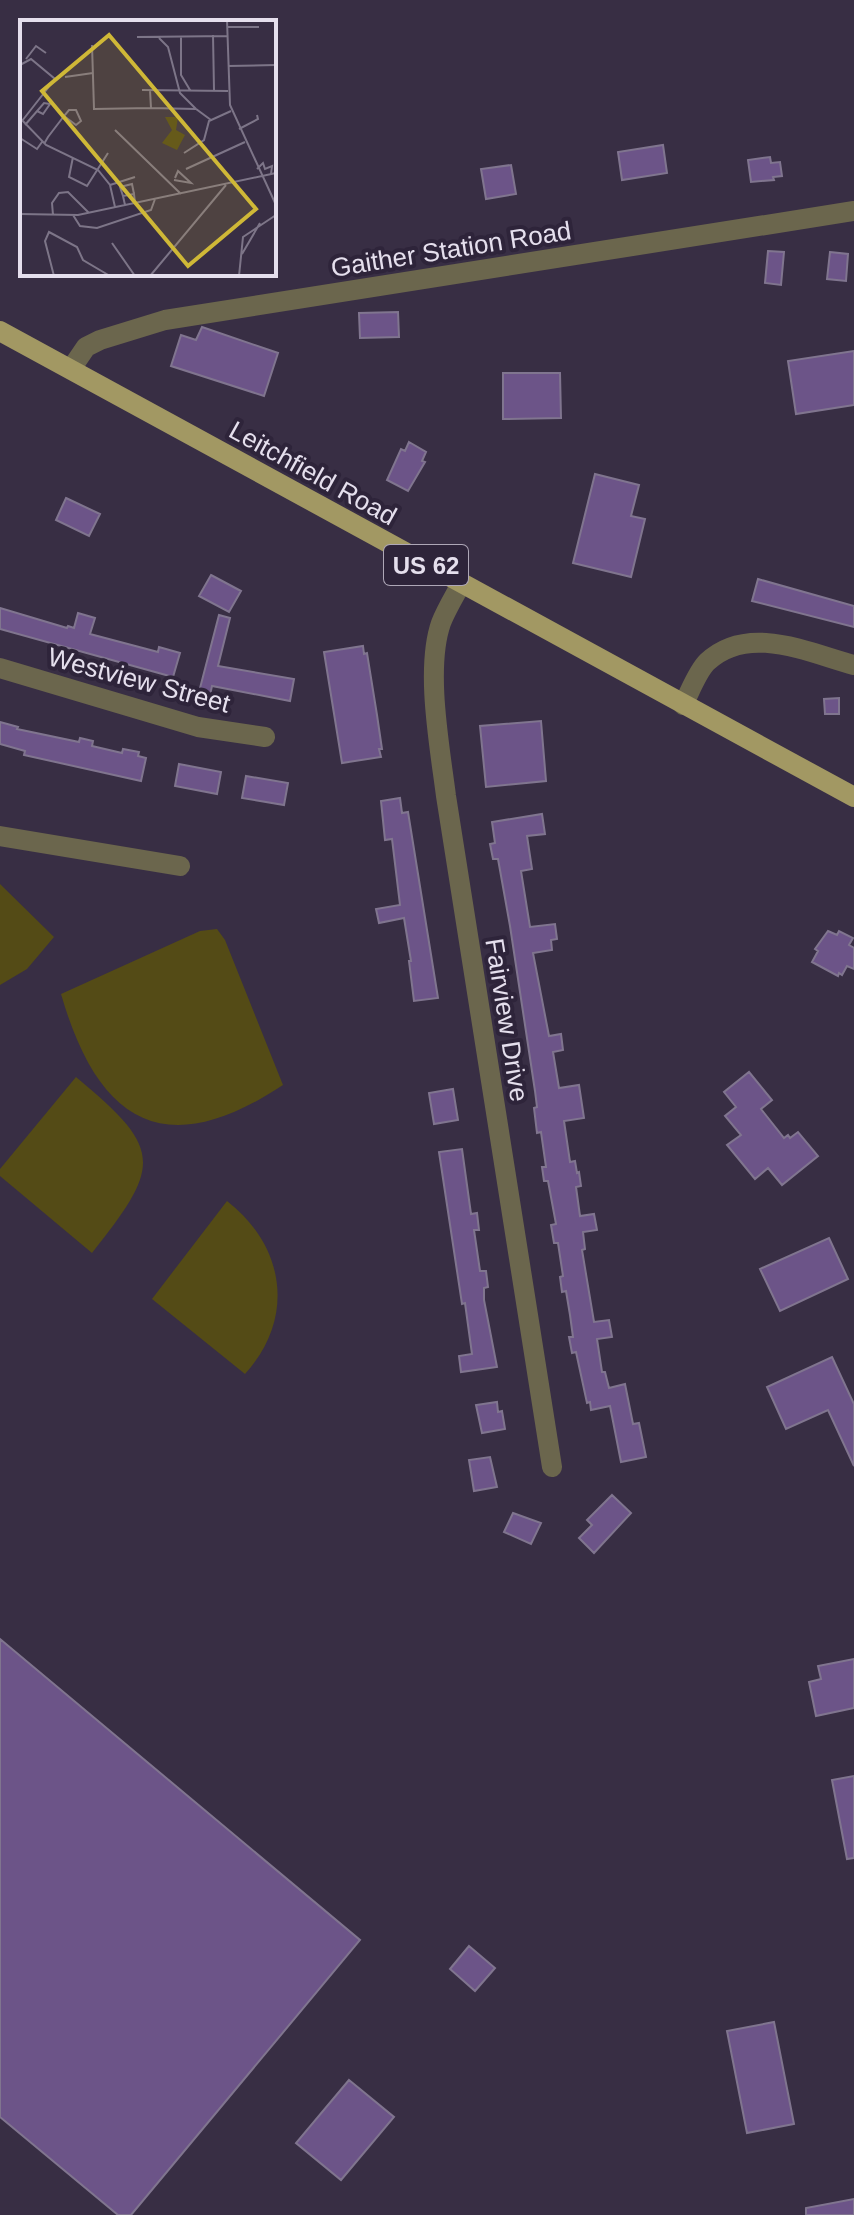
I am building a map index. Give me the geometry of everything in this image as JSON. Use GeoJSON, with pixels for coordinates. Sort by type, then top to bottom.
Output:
{"type":"FeatureCollection","features":[{"type":"Feature","properties":{"kind":"main road","name":"Leitchfield Road"},"geometry":{"type":"LineString","coordinates":[[0,331],[854,797]]}},
{"type":"Feature","properties":{"kind":"street","name":"Gaither Station Road"},"geometry":{"type":"LineString","coordinates":[[71,369],[86,347],[165,320],[854,211]]}},
{"type":"Feature","properties":{"kind":"street","name":"Fairview Drive"},"geometry":{"type":"LineString","coordinates":[[461,584],[439,633],[435,662],[436,710],[446,796],[552,1467]]}},
{"type":"Feature","properties":{"kind":"street"},"geometry":{"type":"LineString","coordinates":[[683,705],[705,663],[734,646],[749,642],[783,646],[854,665]]}},
{"type":"Feature","properties":{"kind":"street","name":"Westview Street"},"geometry":{"type":"LineString","coordinates":[[0,668],[198,727],[265,737]]}},
{"type":"Feature","properties":{"kind":"street"},"geometry":{"type":"LineString","coordinates":[[0,836],[180,866]]}},
{"type":"Feature","properties":{"kind":"shaded area"},"geometry":{"type":"Polygon","coordinates":[[[0,884],[54,937],[27,969],[0,985],[0,884]]]}},
{"type":"Feature","properties":{"kind":"shaded area"},"geometry":{"type":"Polygon","coordinates":[[[217,929],[225,940],[283,1085],[241,1109],[203,1122],[170,1125],[141,1117],[116,1100],[95,1073],[76,1038],[61,994],[200,931],[217,929]]]}},
{"type":"Feature","properties":{"kind":"shaded area"},"geometry":{"type":"Polygon","coordinates":[[[76,1077],[125,1122],[138,1141],[143,1159],[141,1178],[131,1198],[92,1253],[0,1176],[0,1169],[76,1077]]]}},
{"type":"Feature","properties":{"kind":"shaded area"},"geometry":{"type":"Polygon","coordinates":[[[227,1201],[247,1219],[261,1239],[272,1261],[277,1283],[277,1307],[272,1330],[245,1374],[152,1299],[227,1201]]]}},
{"type":"Feature","properties":{"kind":"building"},"geometry":{"type":"Polygon","coordinates":[[[663,145],[667,173],[622,180],[618,152],[663,145]]]}},
{"type":"Feature","properties":{"kind":"building"},"geometry":{"type":"Polygon","coordinates":[[[770,157],[771,163],[780,162],[782,176],[773,177],[774,180],[751,182],[748,160],[770,157]]]}},
{"type":"Feature","properties":{"kind":"building"},"geometry":{"type":"Polygon","coordinates":[[[511,165],[516,194],[486,199],[481,169],[511,165]]]}},
{"type":"Feature","properties":{"kind":"building"},"geometry":{"type":"Polygon","coordinates":[[[768,251],[784,252],[781,285],[765,283],[768,251]]]}},
{"type":"Feature","properties":{"kind":"building"},"geometry":{"type":"Polygon","coordinates":[[[830,252],[848,254],[846,281],[827,279],[830,252]]]}},
{"type":"Feature","properties":{"kind":"building"},"geometry":{"type":"Polygon","coordinates":[[[398,312],[399,337],[360,338],[359,313],[398,312]]]}},
{"type":"Feature","properties":{"kind":"building"},"geometry":{"type":"Polygon","coordinates":[[[202,327],[278,353],[264,396],[171,366],[181,335],[196,340],[202,327]]]}},
{"type":"Feature","properties":{"kind":"building"},"geometry":{"type":"Polygon","coordinates":[[[854,351],[854,405],[796,414],[788,361],[854,351]]]}},
{"type":"Feature","properties":{"kind":"building"},"geometry":{"type":"Polygon","coordinates":[[[503,373],[560,373],[561,418],[503,419],[503,373]]]}},
{"type":"Feature","properties":{"kind":"building"},"geometry":{"type":"Polygon","coordinates":[[[409,442],[426,452],[422,461],[425,462],[408,491],[387,480],[401,449],[405,451],[409,442]]]}},
{"type":"Feature","properties":{"kind":"building"},"geometry":{"type":"Polygon","coordinates":[[[595,474],[639,485],[631,516],[645,519],[631,577],[573,563],[595,474]]]}},
{"type":"Feature","properties":{"kind":"building"},"geometry":{"type":"Polygon","coordinates":[[[66,498],[100,514],[89,536],[56,520],[66,498]]]}},
{"type":"Feature","properties":{"kind":"building"},"geometry":{"type":"Polygon","coordinates":[[[211,575],[241,591],[229,612],[199,596],[211,575]]]}},
{"type":"Feature","properties":{"kind":"building"},"geometry":{"type":"Polygon","coordinates":[[[758,579],[854,606],[854,627],[752,601],[758,579]]]}},
{"type":"Feature","properties":{"kind":"building"},"geometry":{"type":"Polygon","coordinates":[[[0,608],[67,628],[74,628],[78,613],[95,618],[90,634],[158,652],[159,647],[180,653],[173,677],[0,629],[0,608]]]}},
{"type":"Feature","properties":{"kind":"building"},"geometry":{"type":"Polygon","coordinates":[[[219,615],[230,618],[218,666],[294,679],[290,701],[212,686],[210,695],[199,692],[219,615]]]}},
{"type":"Feature","properties":{"kind":"building"},"geometry":{"type":"Polygon","coordinates":[[[363,646],[364,654],[367,653],[381,757],[342,763],[324,652],[363,646]]]}},
{"type":"Feature","properties":{"kind":"building"},"geometry":{"type":"Polygon","coordinates":[[[839,698],[839,714],[825,714],[824,699],[839,698]]]}},
{"type":"Feature","properties":{"kind":"building"},"geometry":{"type":"Polygon","coordinates":[[[541,721],[546,781],[486,787],[480,726],[541,721]]]}},
{"type":"Feature","properties":{"kind":"building"},"geometry":{"type":"Polygon","coordinates":[[[0,722],[17,729],[79,742],[80,738],[93,741],[92,746],[122,753],[123,749],[139,752],[138,756],[146,758],[141,781],[24,755],[25,751],[0,744],[0,722]]]}},
{"type":"Feature","properties":{"kind":"building"},"geometry":{"type":"Polygon","coordinates":[[[179,764],[221,772],[217,794],[175,786],[179,764]]]}},
{"type":"Feature","properties":{"kind":"building"},"geometry":{"type":"Polygon","coordinates":[[[246,776],[288,783],[284,805],[242,798],[246,776]]]}},
{"type":"Feature","properties":{"kind":"building"},"geometry":{"type":"Polygon","coordinates":[[[400,798],[402,813],[408,812],[438,998],[414,1001],[404,918],[379,923],[376,909],[400,905],[392,839],[385,840],[381,801],[400,798]]]}},
{"type":"Feature","properties":{"kind":"building"},"geometry":{"type":"Polygon","coordinates":[[[542,814],[545,834],[527,836],[532,869],[521,871],[530,927],[555,924],[557,939],[551,940],[552,950],[533,953],[549,1036],[561,1034],[563,1050],[553,1052],[559,1088],[579,1085],[584,1118],[564,1121],[570,1162],[575,1161],[579,1172],[581,1186],[576,1187],[580,1216],[594,1214],[597,1230],[583,1232],[585,1249],[582,1250],[594,1322],[609,1320],[612,1337],[597,1339],[602,1372],[605,1372],[609,1388],[625,1384],[633,1424],[639,1423],[646,1457],[621,1462],[610,1406],[591,1410],[576,1352],[572,1353],[570,1315],[566,1291],[562,1292],[558,1243],[554,1243],[551,1225],[556,1224],[548,1181],[544,1181],[542,1167],[546,1167],[541,1132],[537,1133],[535,1091],[510,926],[498,859],[493,859],[490,844],[495,843],[492,822],[542,814]]]}},
{"type":"Feature","properties":{"kind":"building"},"geometry":{"type":"Polygon","coordinates":[[[828,931],[837,935],[839,931],[853,938],[849,945],[854,948],[854,969],[847,966],[842,975],[839,973],[838,976],[812,962],[818,951],[815,949],[828,931]]]}},
{"type":"Feature","properties":{"kind":"building"},"geometry":{"type":"Polygon","coordinates":[[[749,1072],[772,1100],[761,1109],[784,1138],[798,1132],[818,1156],[782,1185],[768,1168],[755,1179],[727,1145],[741,1135],[725,1116],[736,1107],[724,1092],[749,1072]]]}},
{"type":"Feature","properties":{"kind":"building"},"geometry":{"type":"Polygon","coordinates":[[[453,1089],[458,1120],[434,1124],[429,1093],[453,1089]]]}},
{"type":"Feature","properties":{"kind":"building"},"geometry":{"type":"Polygon","coordinates":[[[462,1149],[471,1214],[477,1213],[479,1230],[474,1230],[480,1271],[486,1271],[488,1287],[484,1288],[484,1300],[497,1367],[461,1372],[459,1356],[472,1354],[439,1152],[462,1149]]]}},
{"type":"Feature","properties":{"kind":"building"},"geometry":{"type":"Polygon","coordinates":[[[829,1238],[848,1279],[780,1311],[760,1269],[829,1238]]]}},
{"type":"Feature","properties":{"kind":"building"},"geometry":{"type":"Polygon","coordinates":[[[832,1357],[854,1404],[854,1466],[828,1410],[786,1429],[767,1387],[832,1357]]]}},
{"type":"Feature","properties":{"kind":"building"},"geometry":{"type":"Polygon","coordinates":[[[497,1402],[505,1429],[482,1433],[476,1405],[497,1402]]]}},
{"type":"Feature","properties":{"kind":"building"},"geometry":{"type":"Polygon","coordinates":[[[490,1457],[497,1487],[474,1491],[469,1460],[490,1457]]]}},
{"type":"Feature","properties":{"kind":"building"},"geometry":{"type":"Polygon","coordinates":[[[612,1495],[631,1513],[594,1553],[579,1538],[592,1525],[587,1520],[612,1495]]]}},
{"type":"Feature","properties":{"kind":"building"},"geometry":{"type":"Polygon","coordinates":[[[513,1513],[541,1523],[531,1544],[504,1532],[513,1513]]]}},
{"type":"Feature","properties":{"kind":"building"},"geometry":{"type":"Polygon","coordinates":[[[0,1639],[360,1940],[131,2215],[118,2215],[0,2117],[0,1639]]]}},
{"type":"Feature","properties":{"kind":"building"},"geometry":{"type":"Polygon","coordinates":[[[854,1659],[854,1708],[816,1716],[809,1682],[821,1679],[818,1666],[854,1659]]]}},
{"type":"Feature","properties":{"kind":"building"},"geometry":{"type":"Polygon","coordinates":[[[854,1776],[854,1858],[847,1859],[832,1780],[854,1776]]]}},
{"type":"Feature","properties":{"kind":"building"},"geometry":{"type":"Polygon","coordinates":[[[469,1946],[495,1968],[475,1991],[450,1969],[469,1946]]]}},
{"type":"Feature","properties":{"kind":"building"},"geometry":{"type":"Polygon","coordinates":[[[774,2022],[794,2124],[747,2133],[727,2031],[774,2022]]]}},
{"type":"Feature","properties":{"kind":"building"},"geometry":{"type":"Polygon","coordinates":[[[349,2080],[394,2117],[341,2180],[296,2143],[349,2080]]]}},
{"type":"Feature","properties":{"kind":"building"},"geometry":{"type":"Polygon","coordinates":[[[854,2199],[854,2215],[806,2215],[806,2208],[854,2199]]]}}]}
